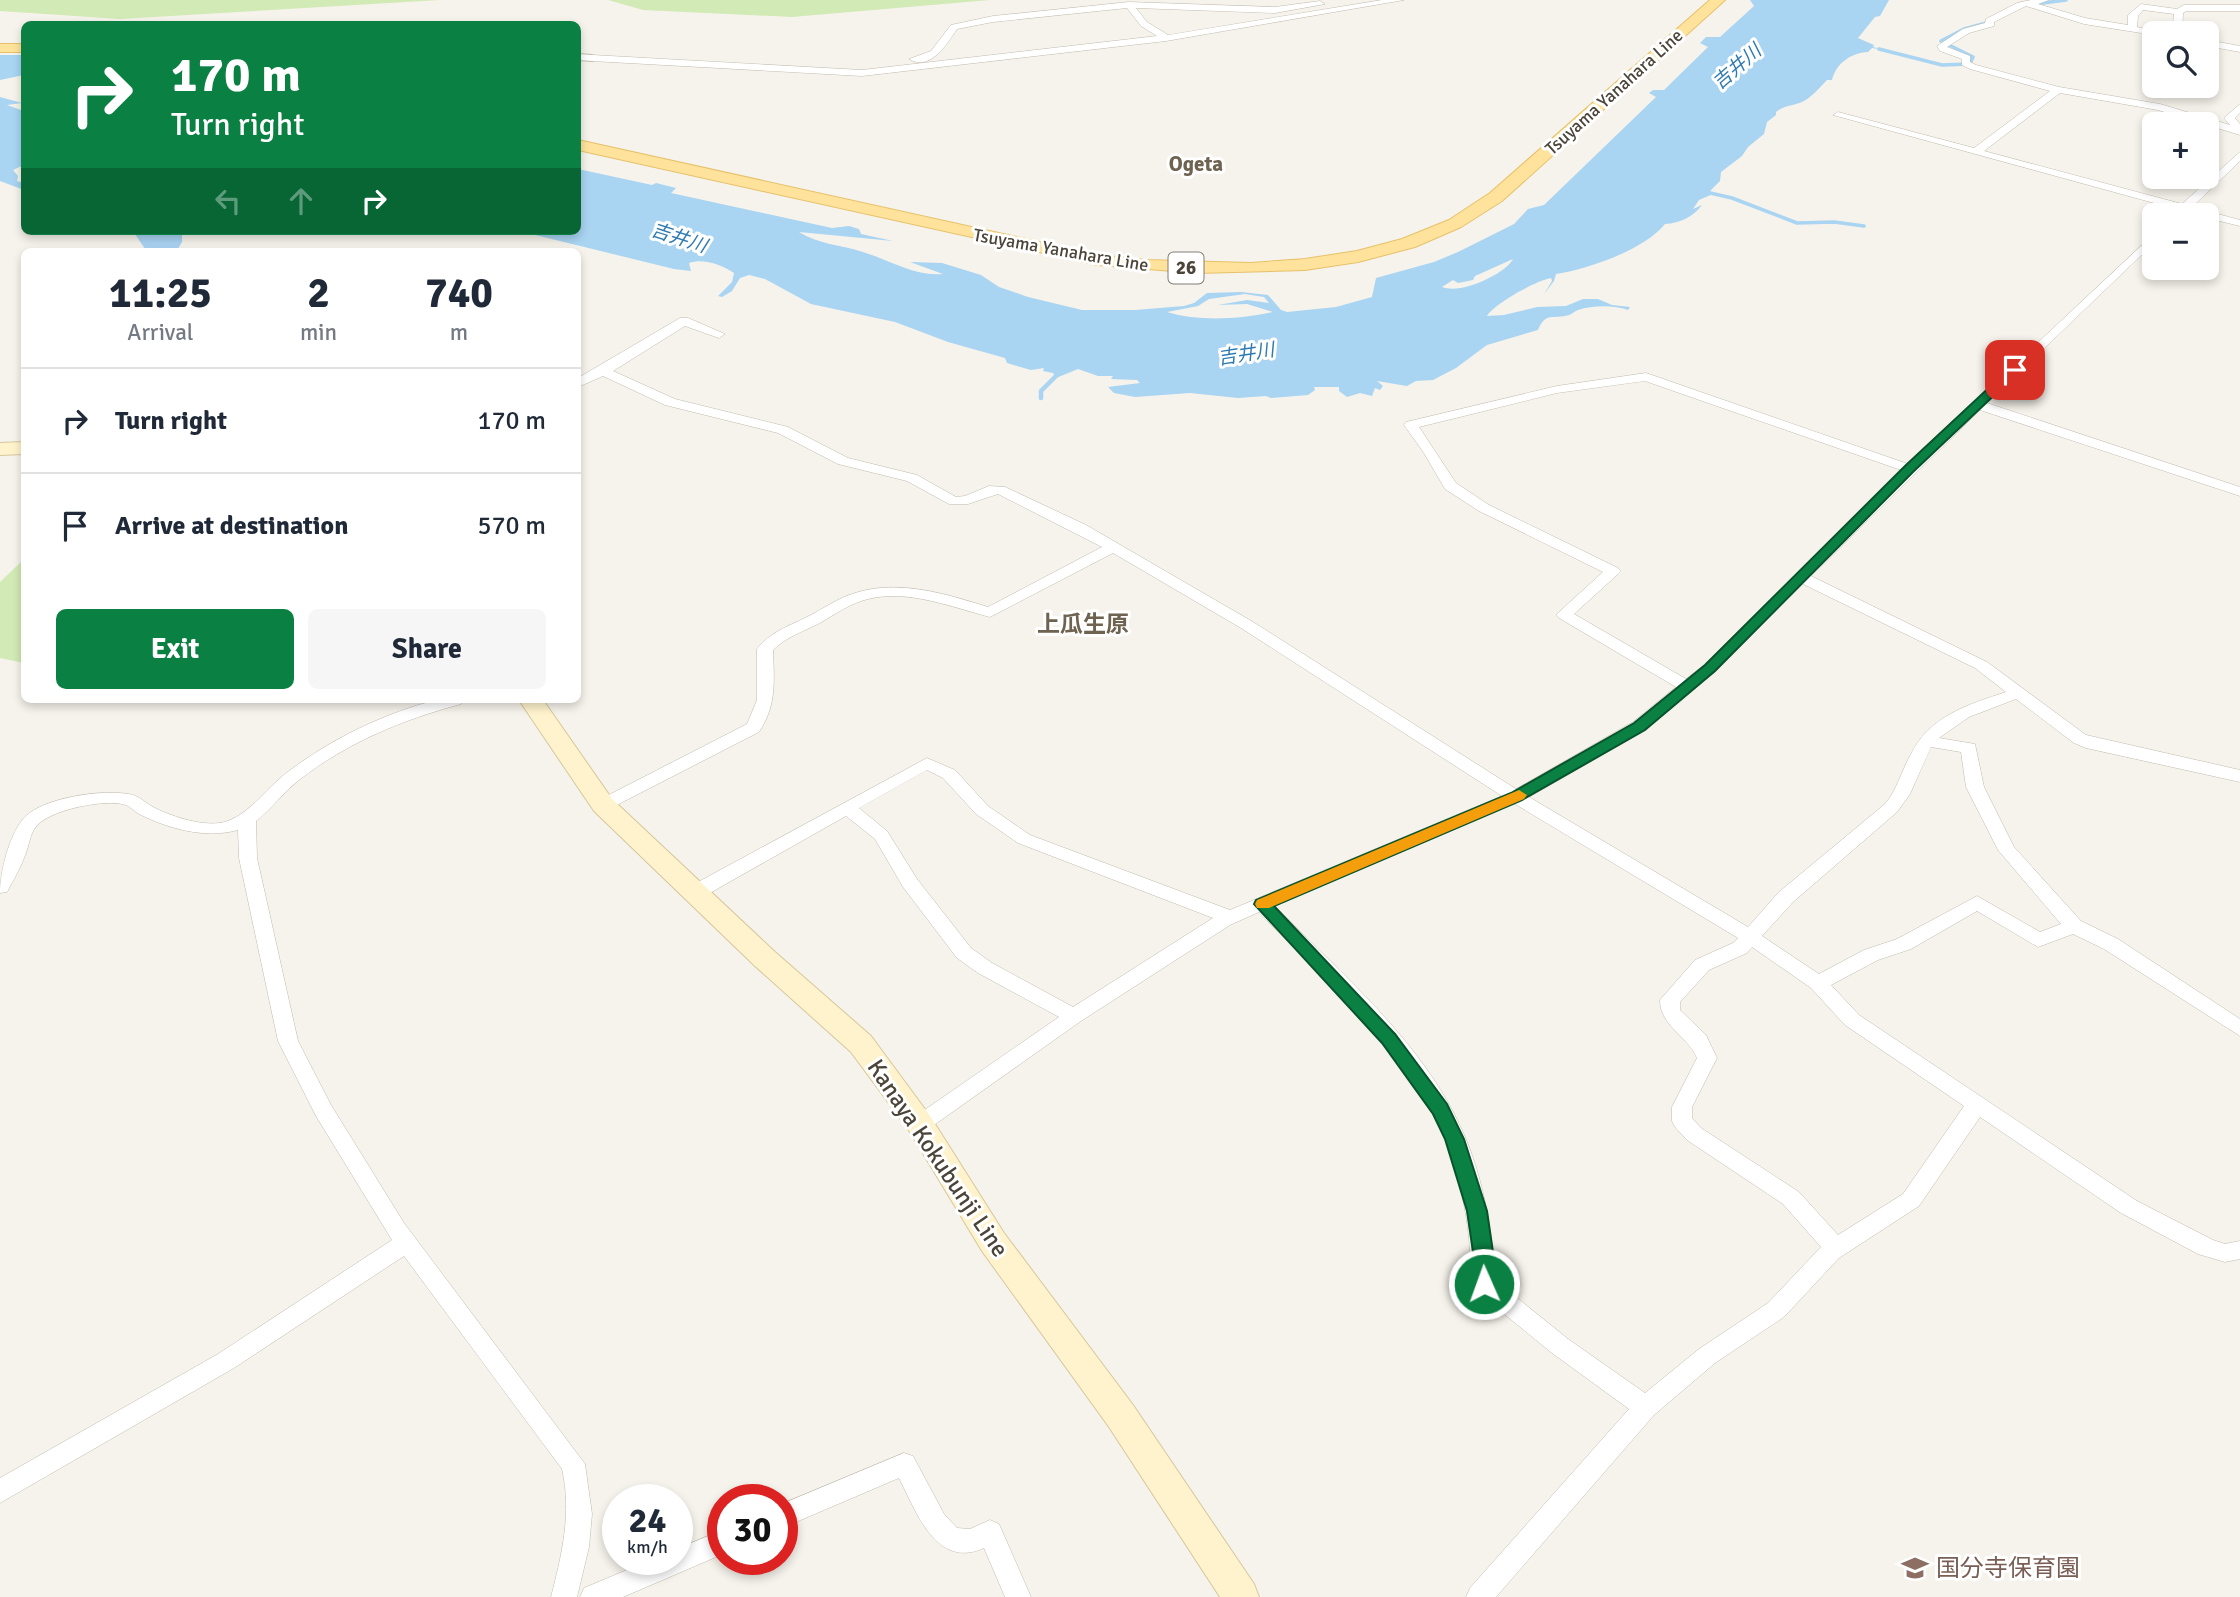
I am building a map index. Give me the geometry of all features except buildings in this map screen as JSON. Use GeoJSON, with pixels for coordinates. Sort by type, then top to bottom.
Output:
{"type":"FeatureCollection","features":[{"type":"Feature","properties":{"kind":"main road","name":"Tsuyama Yanahara Line"},"geometry":{"type":"LineString","coordinates":[[581,146],[1098,260],[1152,267],[1214,269],[1314,262],[1413,241],[1470,216],[1496,197],[1718,0]]}},
{"type":"Feature","properties":{"kind":"main road"},"geometry":{"type":"LineString","coordinates":[[0,48],[21,48]]}},
{"type":"Feature","properties":{"kind":"main road"},"geometry":{"type":"LineString","coordinates":[[0,449],[21,448]]}},
{"type":"Feature","properties":{"kind":"main road","name":"Kanaya Kokubunji Line"},"geometry":{"type":"LineString","coordinates":[[533,703],[603,805],[861,1044],[920,1124],[993,1242],[1121,1416],[1241,1597]]}},
{"type":"Feature","properties":{"kind":"street"},"geometry":{"type":"LineString","coordinates":[[581,57],[842,73],[909,69],[1166,38],[1272,23],[1349,6],[1399,0]]}},
{"type":"Feature","properties":{"kind":"street"},"geometry":{"type":"LineString","coordinates":[[2044,0],[2020,2],[1989,21],[1991,24],[1966,31],[1942,46],[1943,49],[1967,58],[1965,63],[1973,67],[2059,90],[2160,107],[2240,131]]}},
{"type":"Feature","properties":{"kind":"street"},"geometry":{"type":"LineString","coordinates":[[2020,2],[2084,21],[2142,30]]}},
{"type":"Feature","properties":{"kind":"street"},"geometry":{"type":"LineString","coordinates":[[909,69],[906,60],[931,56],[942,49],[954,27],[962,24],[1129,5],[1244,10],[1276,10],[1315,4],[1349,6]]}},
{"type":"Feature","properties":{"kind":"street"},"geometry":{"type":"LineString","coordinates":[[1129,5],[1144,24],[1166,38]]}},
{"type":"Feature","properties":{"kind":"street"},"geometry":{"type":"LineString","coordinates":[[2132,28],[2133,15],[2141,7],[2179,12],[2190,7],[2240,8]]}},
{"type":"Feature","properties":{"kind":"street"},"geometry":{"type":"LineString","coordinates":[[2178,21],[2179,12]]}},
{"type":"Feature","properties":{"kind":"street"},"geometry":{"type":"LineString","coordinates":[[2219,45],[2240,49]]}},
{"type":"Feature","properties":{"kind":"street"},"geometry":{"type":"LineString","coordinates":[[1976,152],[2059,90]]}},
{"type":"Feature","properties":{"kind":"street"},"geometry":{"type":"LineString","coordinates":[[2240,107],[2229,118],[2240,131]]}},
{"type":"Feature","properties":{"kind":"street"},"geometry":{"type":"LineString","coordinates":[[1838,115],[2150,203]]}},
{"type":"Feature","properties":{"kind":"street"},"geometry":{"type":"LineString","coordinates":[[2190,203],[2240,155]]}},
{"type":"Feature","properties":{"kind":"street"},"geometry":{"type":"LineString","coordinates":[[2219,219],[2240,223]]}},
{"type":"Feature","properties":{"kind":"street"},"geometry":{"type":"LineString","coordinates":[[920,1124],[1074,1016],[1230,917],[1516,797],[1639,726],[1688,687],[1910,469],[2142,248]]}},
{"type":"Feature","properties":{"kind":"street"},"geometry":{"type":"LineString","coordinates":[[581,382],[684,321],[719,334]]}},
{"type":"Feature","properties":{"kind":"street"},"geometry":{"type":"LineString","coordinates":[[603,371],[670,402],[783,430],[842,461],[912,478],[954,500],[968,500],[989,490],[1006,492],[1113,547],[1247,625],[1516,797],[1749,936],[1818,983],[1852,1020],[2129,1207],[2206,1247],[2224,1253],[2240,1250]]}},
{"type":"Feature","properties":{"kind":"street"},"geometry":{"type":"LineString","coordinates":[[1688,687],[1564,615],[1613,571],[1484,508],[1450,486],[1432,453],[1411,425],[1498,402],[1646,377],[1910,469]]}},
{"type":"Feature","properties":{"kind":"street"},"geometry":{"type":"LineString","coordinates":[[1978,404],[2240,492]]}},
{"type":"Feature","properties":{"kind":"street"},"geometry":{"type":"LineString","coordinates":[[603,805],[753,728],[760,715],[768,684],[765,649],[770,642],[850,601],[863,595],[889,592],[941,599],[990,612],[1113,547]]}},
{"type":"Feature","properties":{"kind":"street"},"geometry":{"type":"LineString","coordinates":[[1802,577],[1981,664],[2080,739],[2092,744],[2240,776]]}},
{"type":"Feature","properties":{"kind":"street"},"geometry":{"type":"LineString","coordinates":[[1836,1248],[1791,1198],[1687,1128],[1680,1115],[1686,1097],[1707,1058],[1699,1040],[1670,1013],[1670,1000],[1694,972],[1740,948],[1786,897],[1902,796],[1920,751],[1949,719],[2018,692]]}},
{"type":"Feature","properties":{"kind":"street"},"geometry":{"type":"LineString","coordinates":[[0,887],[17,854],[28,823],[50,807],[129,799],[143,809],[207,829],[228,828],[260,811],[290,778],[367,730],[408,712],[443,703]]}},
{"type":"Feature","properties":{"kind":"street"},"geometry":{"type":"LineString","coordinates":[[1927,741],[1969,748],[1975,787],[2007,850],[2074,926],[2111,944],[2240,1029]]}},
{"type":"Feature","properties":{"kind":"street"},"geometry":{"type":"LineString","coordinates":[[695,893],[927,763],[949,774],[993,820],[1033,843],[1230,917]]}},
{"type":"Feature","properties":{"kind":"street"},"geometry":{"type":"LineString","coordinates":[[847,808],[881,835],[909,883],[964,953],[985,968],[1074,1016]]}},
{"type":"Feature","properties":{"kind":"street"},"geometry":{"type":"LineString","coordinates":[[247,820],[248,858],[288,1041],[323,1110],[407,1242],[573,1464],[581,1514],[574,1559],[564,1597]]}},
{"type":"Feature","properties":{"kind":"street"},"geometry":{"type":"LineString","coordinates":[[1818,983],[1871,955],[1903,944],[1977,902],[2038,940],[2074,926]]}},
{"type":"Feature","properties":{"kind":"street"},"geometry":{"type":"LineString","coordinates":[[1262,904],[1388,1038],[1441,1110],[1454,1139],[1477,1211],[1484,1284],[1560,1346],[1646,1407]]}},
{"type":"Feature","properties":{"kind":"street"},"geometry":{"type":"LineString","coordinates":[[1479,1597],[1646,1407],[1707,1356],[1776,1310],[1836,1248],[1912,1200],[1977,1104]]}},
{"type":"Feature","properties":{"kind":"street"},"geometry":{"type":"LineString","coordinates":[[0,1492],[226,1361],[407,1242]]}},
{"type":"Feature","properties":{"kind":"street"},"geometry":{"type":"LineString","coordinates":[[798,1509],[904,1464],[935,1522],[951,1539],[972,1541],[990,1532],[1017,1597]]}},
{"type":"Feature","properties":{"kind":"street"},"geometry":{"type":"LineString","coordinates":[[593,1597],[707,1549]]}},
{"type":"Feature","properties":{"kind":"green space"},"geometry":{"type":"Polygon","coordinates":[[[0,0],[440,0],[120,19],[0,11],[0,0]]]}},
{"type":"Feature","properties":{"kind":"green space"},"geometry":{"type":"Polygon","coordinates":[[[608,0],[990,0],[792,17],[643,10],[608,0]]]}},
{"type":"Feature","properties":{"kind":"green space"},"geometry":{"type":"Polygon","coordinates":[[[21,562],[21,662],[0,658],[0,582],[21,562]]]}},
{"type":"Feature","properties":{"kind":"water","name":"吉井川"},"geometry":{"type":"Polygon","coordinates":[[[1750,0],[1889,0],[1880,16],[1875,17],[1858,38],[1874,45],[1873,47],[1885,50],[1872,48],[1868,52],[1850,57],[1840,64],[1832,80],[1827,80],[1807,99],[1776,112],[1767,122],[1764,134],[1721,172],[1720,181],[1710,191],[1713,194],[1699,200],[1693,209],[1702,205],[1690,216],[1665,224],[1644,242],[1615,257],[1556,274],[1554,281],[1544,294],[1552,281],[1551,278],[1526,288],[1506,299],[1487,316],[1537,307],[1566,306],[1583,299],[1598,299],[1612,305],[1630,307],[1628,310],[1597,306],[1569,315],[1547,318],[1538,330],[1487,345],[1456,368],[1433,380],[1416,381],[1407,386],[1377,381],[1383,386],[1380,390],[1375,388],[1372,396],[1360,393],[1347,397],[1339,391],[1339,387],[1314,387],[1315,390],[1308,395],[1271,398],[1190,393],[1135,397],[1114,393],[1108,387],[1140,383],[1137,380],[1111,379],[1113,376],[1098,376],[1078,369],[1056,378],[1053,373],[1043,371],[1044,368],[1031,370],[1007,363],[1005,358],[948,342],[895,322],[811,304],[765,279],[749,275],[740,278],[732,291],[722,297],[718,296],[732,282],[734,273],[718,265],[694,262],[689,263],[691,271],[674,269],[535,235],[581,235],[581,170],[652,185],[656,183],[676,188],[671,193],[832,228],[849,226],[859,229],[861,234],[893,241],[799,232],[923,273],[943,274],[910,262],[942,263],[981,275],[999,287],[1028,297],[1082,310],[1184,306],[1194,303],[1207,293],[1241,292],[1268,295],[1281,310],[1287,312],[1336,307],[1372,297],[1376,278],[1434,262],[1458,252],[1514,224],[1528,209],[1544,205],[1656,97],[1649,93],[1653,90],[1664,90],[1708,47],[1700,43],[1706,37],[1720,37],[1754,6],[1750,0]],[[1513,259],[1475,276],[1473,280],[1458,283],[1453,280],[1442,287],[1451,289],[1471,285],[1493,276],[1513,259]],[[1245,294],[1209,299],[1198,306],[1167,312],[1220,318],[1273,312],[1247,304],[1218,305],[1247,300],[1269,303],[1264,297],[1245,294]]]}},
{"type":"Feature","properties":{"kind":"water"},"geometry":{"type":"Polygon","coordinates":[[[0,55],[21,55],[21,76],[0,80],[0,55]]]}},
{"type":"Feature","properties":{"kind":"water"},"geometry":{"type":"Polygon","coordinates":[[[0,97],[21,103],[7,105],[21,110],[21,166],[13,170],[18,176],[17,181],[21,182],[21,189],[0,181],[0,97]]]}},
{"type":"Feature","properties":{"kind":"water"},"geometry":{"type":"Polygon","coordinates":[[[136,235],[182,235],[178,248],[144,248],[136,235]]]}},
{"type":"Feature","properties":{"kind":"waterway"},"geometry":{"type":"LineString","coordinates":[[2035,4],[2066,0]]}},
{"type":"Feature","properties":{"kind":"waterway"},"geometry":{"type":"LineString","coordinates":[[1879,49],[1942,65],[1970,64],[1973,57],[1941,41],[1964,29],[1990,22]]}},
{"type":"Feature","properties":{"kind":"waterway"},"geometry":{"type":"LineString","coordinates":[[1706,192],[1732,198],[1797,223],[1834,222],[1864,226]]}},
{"type":"Feature","properties":{"kind":"waterway"},"geometry":{"type":"LineString","coordinates":[[1041,398],[1041,391],[1058,374]]}},
{"type":"Feature","properties":{"kind":"slow traffic"},"geometry":{"type":"LineString","coordinates":[[1263,904],[1519,795]]}},
{"type":"Feature","properties":{"kind":"place","name":"国分寺保育園"},"geometry":{"type":"Point","coordinates":[1915,1568]}},
{"type":"Feature","properties":{"kind":"district","name":"Ogeta"},"geometry":{"type":"Point","coordinates":[1196,164]}},
{"type":"Feature","properties":{"kind":"district","name":"上瓜生原"},"geometry":{"type":"Point","coordinates":[1083,624]}},
{"type":"Feature","properties":{"kind":"route"},"geometry":{"type":"LineString","coordinates":[[1484,1284],[1477,1211],[1454,1139],[1441,1110],[1388,1038],[1262,904],[1516,797],[1639,726],[1710,668],[1910,469],[2015,370]]}}]}
